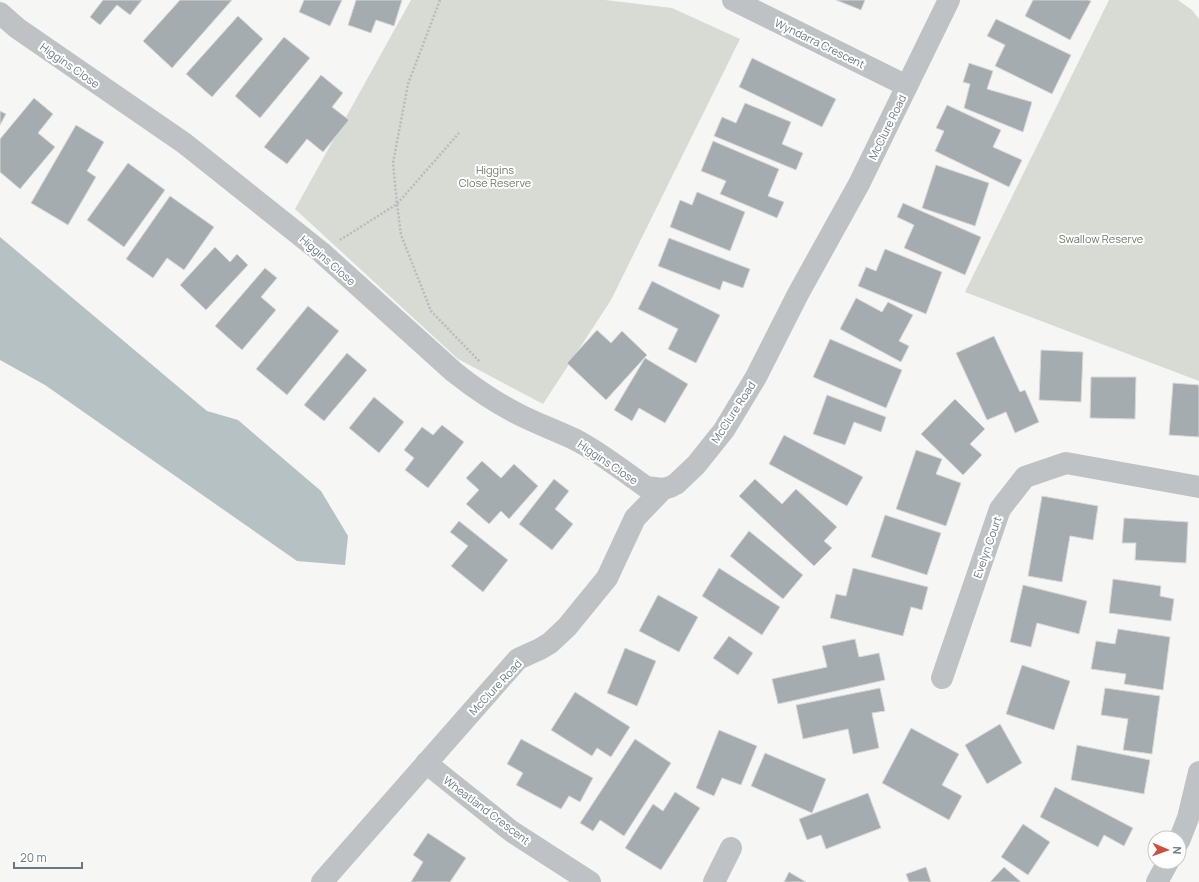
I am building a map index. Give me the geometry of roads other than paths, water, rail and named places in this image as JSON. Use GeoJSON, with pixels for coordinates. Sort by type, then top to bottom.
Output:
{"type":"FeatureCollection","features":[{"type":"Feature","properties":{"kind":"street","name":"Wyndarra Crescent"},"geometry":{"type":"LineString","coordinates":[[733,0],[907,86]]}},
{"type":"Feature","properties":{"kind":"street","name":"McClure Road"},"geometry":{"type":"LineString","coordinates":[[322,882],[518,659],[550,643],[567,627],[607,578],[635,518],[663,489],[676,484],[686,476],[724,430],[756,377],[798,294],[859,184],[950,0]]}},
{"type":"Feature","properties":{"kind":"street","name":"Higgins Close"},"geometry":{"type":"LineString","coordinates":[[0,13],[17,28],[184,143],[321,252],[471,386],[498,403],[560,432],[610,460],[646,488],[663,489]]}},
{"type":"Feature","properties":{"kind":"street","name":"Evelyn Court"},"geometry":{"type":"LineString","coordinates":[[942,678],[1000,509],[1025,477],[1066,463],[1199,487]]}},
{"type":"Feature","properties":{"kind":"street","name":"Wheatland Crescent"},"geometry":{"type":"LineString","coordinates":[[426,763],[511,831],[590,882]]}},
{"type":"Feature","properties":{"kind":"street"},"geometry":{"type":"LineString","coordinates":[[1183,830],[1188,818],[1199,772]]}},
{"type":"Feature","properties":{"kind":"street"},"geometry":{"type":"LineString","coordinates":[[714,882],[731,848]]}},
{"type":"Feature","properties":{"kind":"street"},"geometry":{"type":"LineString","coordinates":[[1157,882],[1164,870]]}},
{"type":"Feature","properties":{"kind":"park label","name":"Higgins Close Reserve"},"geometry":{"type":"Point","coordinates":[495,175]}},
{"type":"Feature","properties":{"kind":"park label","name":"Swallow Reserve"},"geometry":{"type":"Point","coordinates":[1101,238]}}]}
